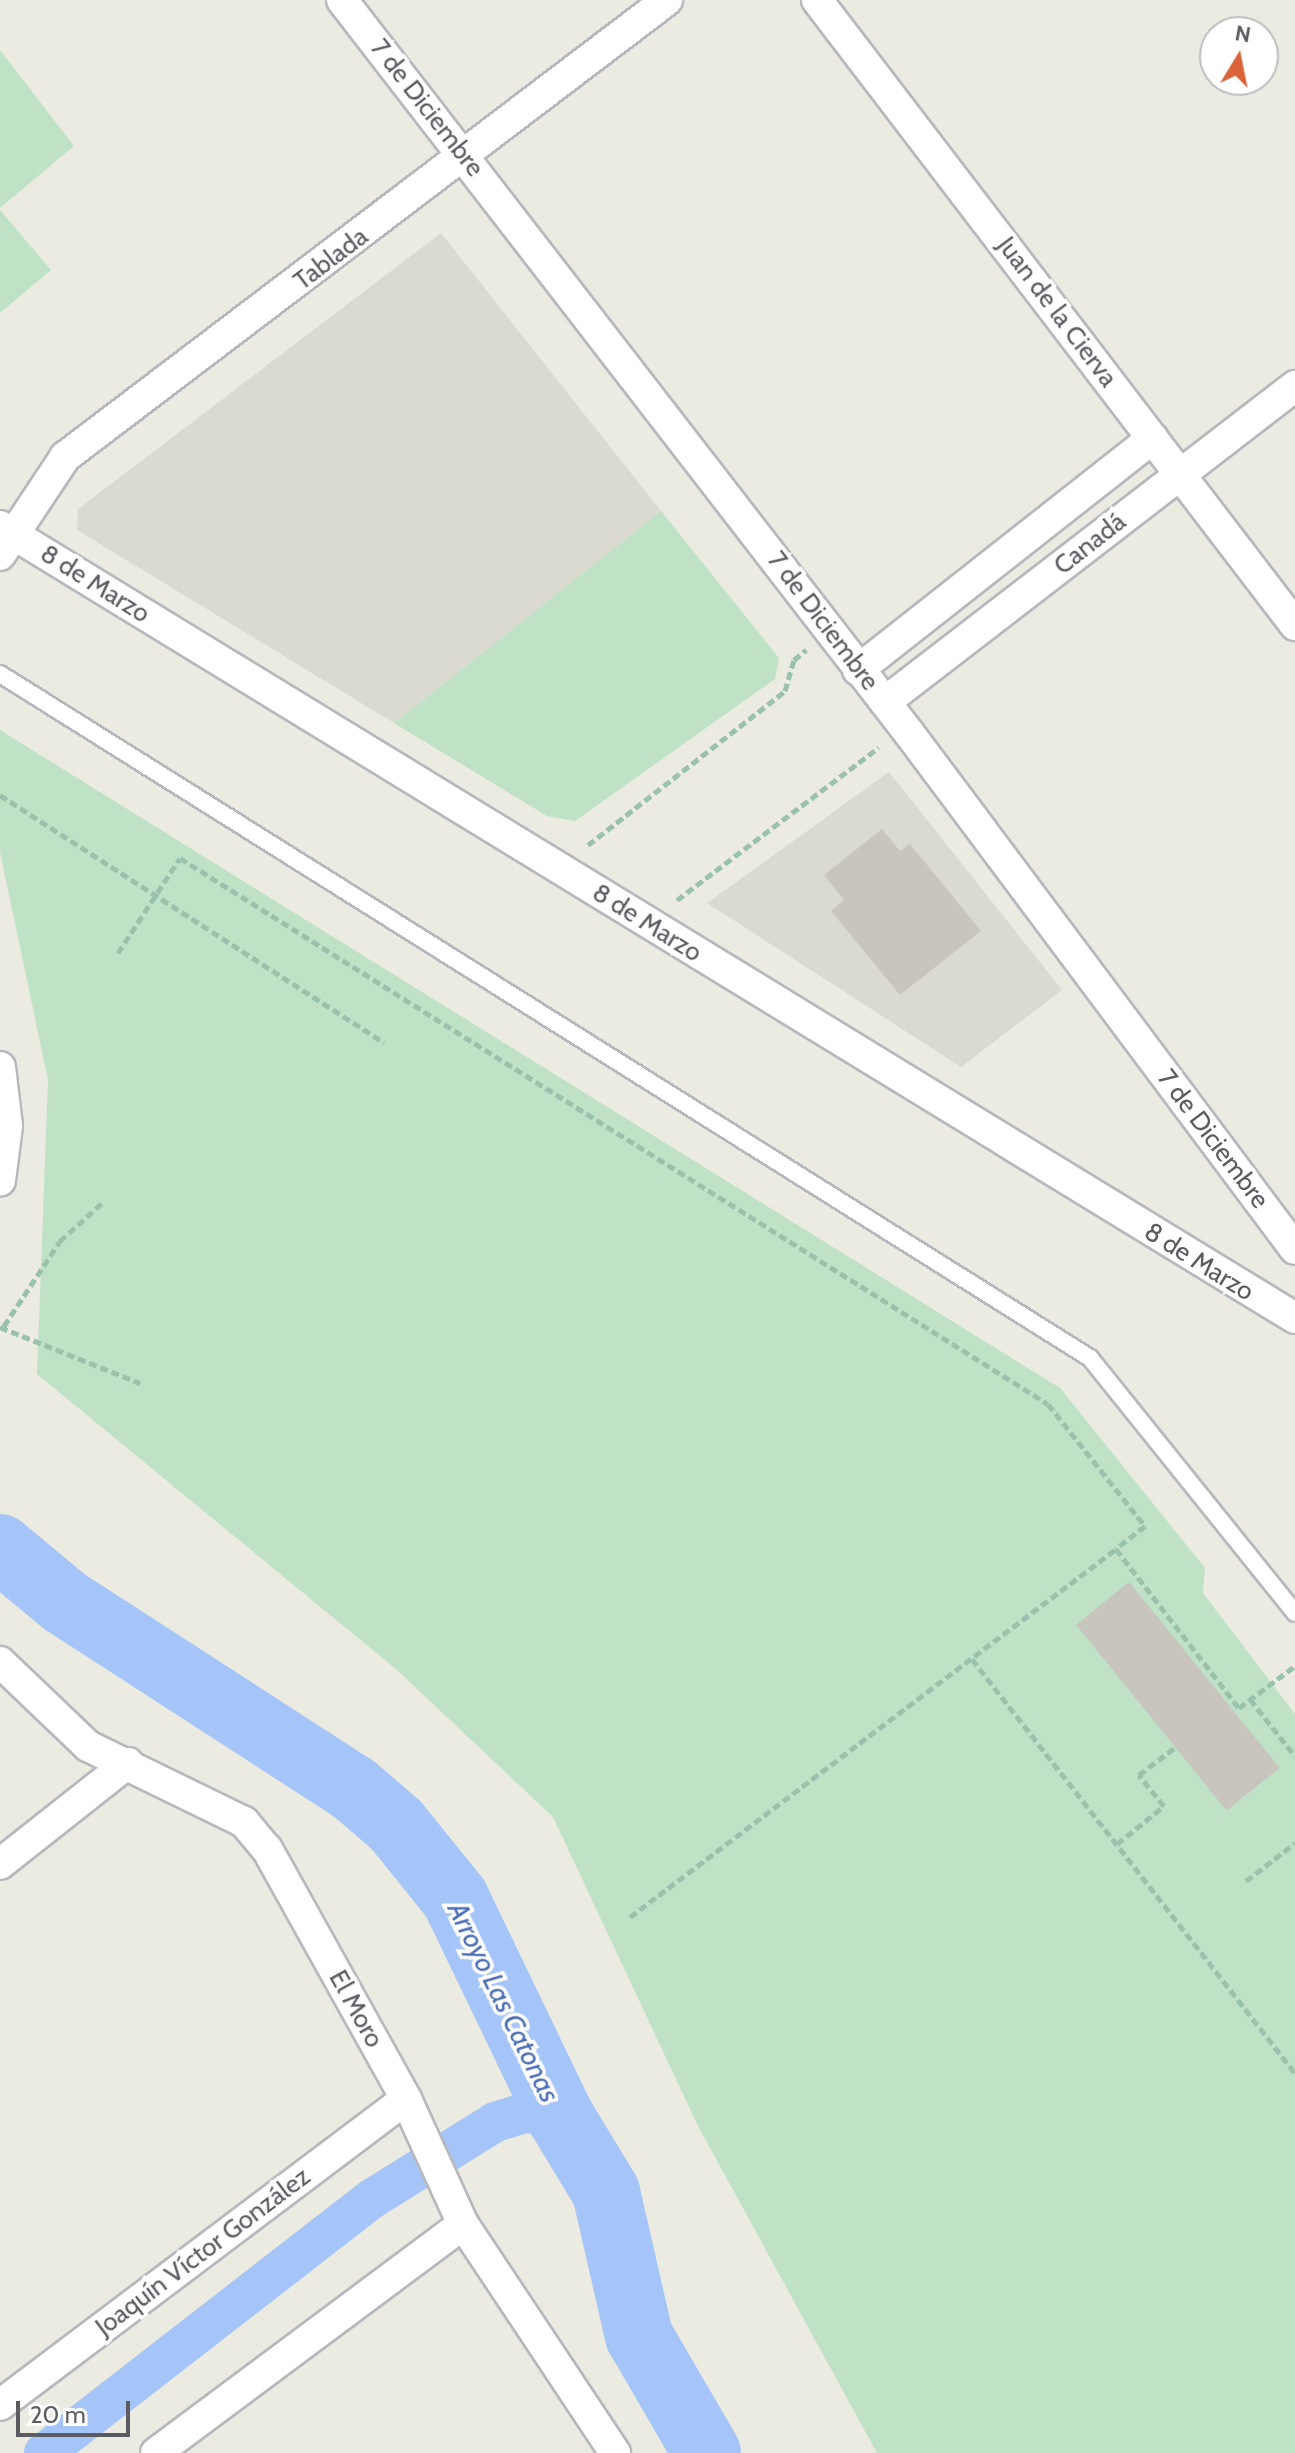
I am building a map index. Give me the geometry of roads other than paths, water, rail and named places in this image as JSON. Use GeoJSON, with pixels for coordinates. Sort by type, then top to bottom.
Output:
{"type":"FeatureCollection","features":[{"type":"Feature","properties":{"kind":"street","name":"7 de Diciembre"},"geometry":{"type":"LineString","coordinates":[[342,0],[829,628],[1295,1249]]}},
{"type":"Feature","properties":{"kind":"street","name":"Tablada"},"geometry":{"type":"LineString","coordinates":[[4,538],[65,457],[466,158],[667,0]]}},
{"type":"Feature","properties":{"kind":"street","name":"Juan de la Cierva"},"geometry":{"type":"LineString","coordinates":[[817,0],[1295,625]]}},
{"type":"Feature","properties":{"kind":"street","name":"Canadá"},"geometry":{"type":"LineString","coordinates":[[885,702],[1295,386]]}},
{"type":"Feature","properties":{"kind":"street","name":"Canadá"},"geometry":{"type":"LineString","coordinates":[[858,670],[1153,438]]}},
{"type":"Feature","properties":{"kind":"street","name":"8 de Marzo"},"geometry":{"type":"LineString","coordinates":[[4,538],[558,868],[1295,1318]]}},
{"type":"Feature","properties":{"kind":"street"},"geometry":{"type":"LineString","coordinates":[[0,1067],[7,1126],[0,1181]]}},
{"type":"Feature","properties":{"kind":"street","name":"El Moro"},"geometry":{"type":"LineString","coordinates":[[0,1662],[88,1746],[244,1822],[267,1849],[406,2099],[463,2224],[615,2453]]}},
{"type":"Feature","properties":{"kind":"street"},"geometry":{"type":"LineString","coordinates":[[0,1864],[128,1763]]}},
{"type":"Feature","properties":{"kind":"street","name":"Joaquín Víctor González"},"geometry":{"type":"LineString","coordinates":[[0,2405],[406,2099]]}},
{"type":"Feature","properties":{"kind":"street"},"geometry":{"type":"LineString","coordinates":[[156,2453],[463,2224]]}},
{"type":"Feature","properties":{"kind":"lane"},"geometry":{"type":"LineString","coordinates":[[0,674],[1090,1358],[1295,1613]]}},
{"type":"Feature","properties":{"kind":"waterway","name":"Arroyo Las Catonas"},"geometry":{"type":"LineString","coordinates":[[0,1548],[65,1602],[353,1788],[396,1825],[455,1898],[560,2116],[606,2192],[639,2336],[707,2453]]}},
{"type":"Feature","properties":{"kind":"waterway"},"geometry":{"type":"LineString","coordinates":[[44,2453],[373,2198],[495,2122],[525,2113],[560,2116]]}}]}
